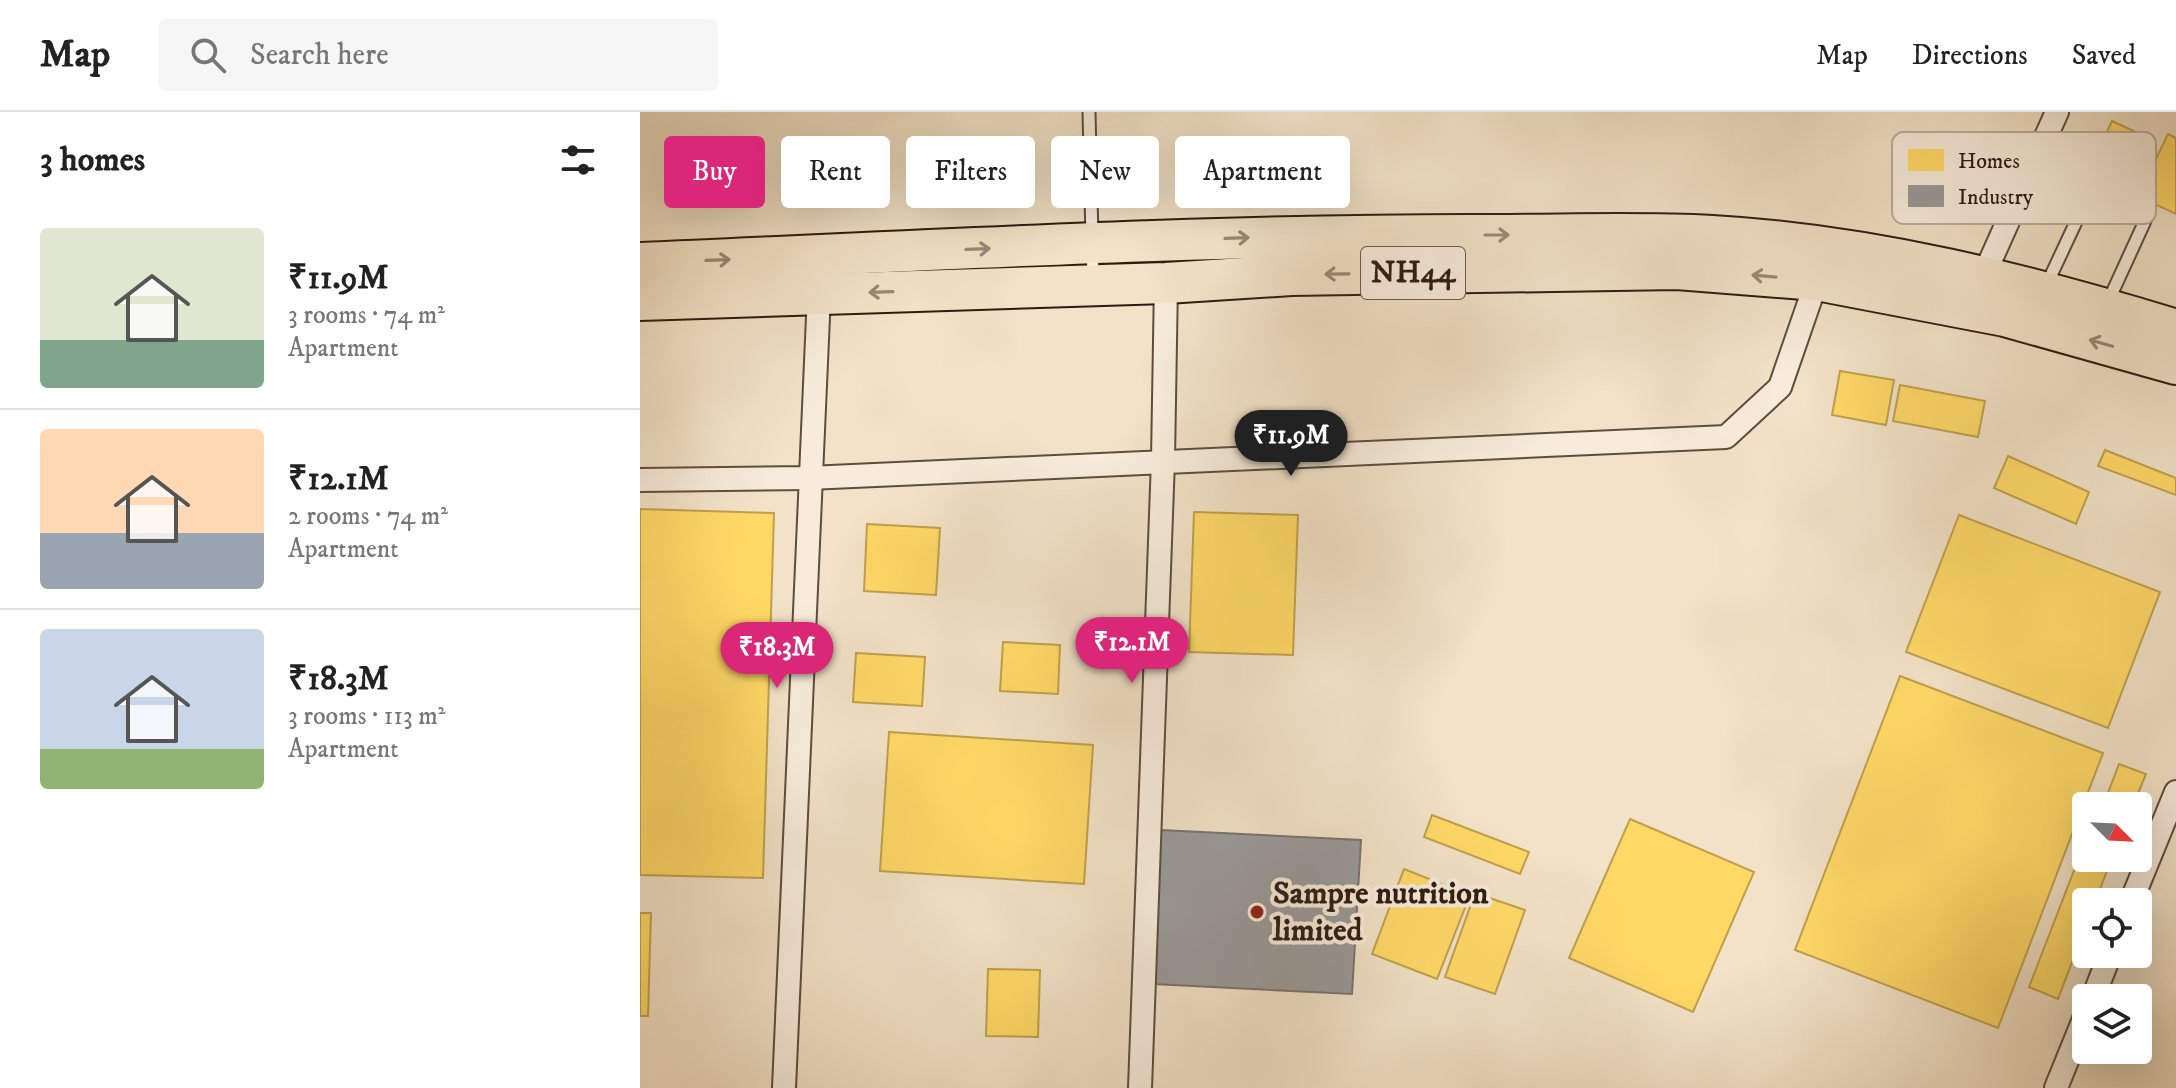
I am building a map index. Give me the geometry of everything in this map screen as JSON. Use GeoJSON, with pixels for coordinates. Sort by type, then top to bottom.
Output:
{"type":"FeatureCollection","features":[{"type":"Feature","properties":{"kind":"highway","name":"NH44"},"geometry":{"type":"LineString","coordinates":[[640,263],[1324,234],[1713,236],[1879,256],[1983,277],[2044,290],[2176,330]]}},
{"type":"Feature","properties":{"kind":"highway","name":"NH44"},"geometry":{"type":"LineString","coordinates":[[640,300],[1166,283],[1291,275],[1677,269],[1817,280],[2005,316],[2176,364]]}},
{"type":"Feature","properties":{"kind":"street"},"geometry":{"type":"LineString","coordinates":[[2048,132],[2057,112]]}},
{"type":"Feature","properties":{"kind":"street"},"geometry":{"type":"LineString","coordinates":[[1983,277],[2007,224]]}},
{"type":"Feature","properties":{"kind":"street"},"geometry":{"type":"LineString","coordinates":[[640,480],[808,478],[1726,437],[1780,387],[1817,280]]}},
{"type":"Feature","properties":{"kind":"street"},"geometry":{"type":"LineString","coordinates":[[1140,1088],[1163,460],[1166,283]]}},
{"type":"Feature","properties":{"kind":"street"},"geometry":{"type":"LineString","coordinates":[[784,1088],[808,478],[819,294]]}},
{"type":"Feature","properties":{"kind":"street"},"geometry":{"type":"LineString","coordinates":[[2137,888],[2176,792]]}},
{"type":"Feature","properties":{"kind":"street"},"geometry":{"type":"LineString","coordinates":[[2056,1088],[2072,1049]]}},
{"type":"Feature","properties":{"kind":"lane"},"geometry":{"type":"LineString","coordinates":[[1089,112],[1094,285]]}},
{"type":"Feature","properties":{"kind":"lane"},"geometry":{"type":"LineString","coordinates":[[2044,290],[2075,224]]}},
{"type":"Feature","properties":{"kind":"lane"},"geometry":{"type":"LineString","coordinates":[[2105,308],[2144,224]]}},
{"type":"Feature","properties":{"kind":"building: Homes"},"geometry":{"type":"Polygon","coordinates":[[[2112,121],[2136,132],[2107,132],[2112,121]]]}},
{"type":"Feature","properties":{"kind":"building: Homes"},"geometry":{"type":"Polygon","coordinates":[[[2168,134],[2176,138],[2176,214],[2156,205],[2156,159],[2168,134]]]}},
{"type":"Feature","properties":{"kind":"building: Homes"},"geometry":{"type":"Polygon","coordinates":[[[1840,371],[1894,380],[1886,425],[1832,415],[1840,371]]]}},
{"type":"Feature","properties":{"kind":"building: Homes"},"geometry":{"type":"Polygon","coordinates":[[[1900,385],[1985,401],[1978,437],[1893,421],[1900,385]]]}},
{"type":"Feature","properties":{"kind":"building: Homes"},"geometry":{"type":"Polygon","coordinates":[[[2105,450],[2176,478],[2176,495],[2098,466],[2105,450]]]}},
{"type":"Feature","properties":{"kind":"building: Homes"},"geometry":{"type":"Polygon","coordinates":[[[2008,456],[2089,492],[2076,524],[1994,488],[2008,456]]]}},
{"type":"Feature","properties":{"kind":"building: Homes"},"geometry":{"type":"Polygon","coordinates":[[[640,509],[774,513],[763,878],[640,875],[640,509]]]}},
{"type":"Feature","properties":{"kind":"building: Homes"},"geometry":{"type":"Polygon","coordinates":[[[1194,512],[1298,515],[1293,655],[1189,652],[1194,512]]]}},
{"type":"Feature","properties":{"kind":"building: Homes"},"geometry":{"type":"Polygon","coordinates":[[[1959,515],[2160,592],[2108,728],[1906,652],[1959,515]]]}},
{"type":"Feature","properties":{"kind":"building: Homes"},"geometry":{"type":"Polygon","coordinates":[[[867,524],[940,528],[936,595],[864,591],[867,524]]]}},
{"type":"Feature","properties":{"kind":"building: Homes"},"geometry":{"type":"Polygon","coordinates":[[[1003,642],[1060,645],[1058,694],[1000,691],[1003,642]]]}},
{"type":"Feature","properties":{"kind":"building: Homes"},"geometry":{"type":"Polygon","coordinates":[[[856,653],[925,657],[922,706],[853,702],[856,653]]]}},
{"type":"Feature","properties":{"kind":"building: Homes"},"geometry":{"type":"Polygon","coordinates":[[[1900,676],[2103,753],[2088,792],[2072,792],[2072,834],[1998,1028],[1795,950],[1900,676]]]}},
{"type":"Feature","properties":{"kind":"building: Homes"},"geometry":{"type":"Polygon","coordinates":[[[889,732],[1093,745],[1084,884],[880,871],[889,732]]]}},
{"type":"Feature","properties":{"kind":"building: Homes"},"geometry":{"type":"Polygon","coordinates":[[[2119,764],[2146,774],[2139,792],[2108,792],[2119,764]]]}},
{"type":"Feature","properties":{"kind":"building: Homes"},"geometry":{"type":"Polygon","coordinates":[[[1432,815],[1529,852],[1520,874],[1424,837],[1432,815]]]}},
{"type":"Feature","properties":{"kind":"building: Homes"},"geometry":{"type":"Polygon","coordinates":[[[1630,819],[1754,872],[1693,1012],[1569,958],[1630,819]]]}},
{"type":"Feature","properties":{"kind":"building: Homes"},"geometry":{"type":"Polygon","coordinates":[[[1404,869],[1470,895],[1437,979],[1372,954],[1404,869]]]}},
{"type":"Feature","properties":{"kind":"building: Homes"},"geometry":{"type":"Polygon","coordinates":[[[2073,872],[2107,872],[2100,888],[2072,888],[2072,962],[2058,999],[2029,987],[2073,872]]]}},
{"type":"Feature","properties":{"kind":"building: Homes"},"geometry":{"type":"Polygon","coordinates":[[[1475,893],[1525,910],[1495,994],[1445,977],[1475,893]]]}},
{"type":"Feature","properties":{"kind":"building: Homes"},"geometry":{"type":"Polygon","coordinates":[[[640,913],[651,913],[648,1016],[640,1016],[640,913]]]}},
{"type":"Feature","properties":{"kind":"building: Homes"},"geometry":{"type":"Polygon","coordinates":[[[988,969],[1040,970],[1038,1037],[986,1036],[988,969]]]}},
{"type":"Feature","properties":{"kind":"building: Industry","name":"Sampre nutrition limited"},"geometry":{"type":"Polygon","coordinates":[[[1161,830],[1361,840],[1352,994],[1153,984],[1161,830]]]}},
{"type":"Feature","properties":{"kind":"place","name":"Sampre nutrition limited"},"geometry":{"type":"Point","coordinates":[1257,912]}}]}
